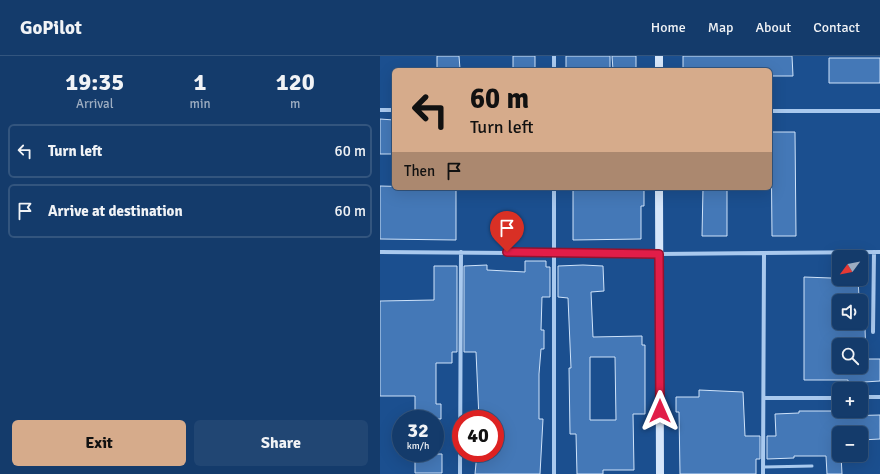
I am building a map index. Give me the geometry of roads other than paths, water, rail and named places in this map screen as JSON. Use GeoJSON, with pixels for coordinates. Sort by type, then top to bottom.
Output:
{"type":"FeatureCollection","features":[{"type":"Feature","properties":{"kind":"street"},"geometry":{"type":"LineString","coordinates":[[554,56],[554,68]]}},
{"type":"Feature","properties":{"kind":"street"},"geometry":{"type":"LineString","coordinates":[[659,56],[659,68]]}},
{"type":"Feature","properties":{"kind":"street"},"geometry":{"type":"LineString","coordinates":[[380,110],[392,110]]}},
{"type":"Feature","properties":{"kind":"street"},"geometry":{"type":"LineString","coordinates":[[772,111],[880,111]]}},
{"type":"Feature","properties":{"kind":"street"},"geometry":{"type":"LineString","coordinates":[[554,190],[554,474]]}},
{"type":"Feature","properties":{"kind":"street"},"geometry":{"type":"LineString","coordinates":[[659,190],[660,474]]}},
{"type":"Feature","properties":{"kind":"street"},"geometry":{"type":"LineString","coordinates":[[380,252],[764,254],[880,252]]}},
{"type":"Feature","properties":{"kind":"street"},"geometry":{"type":"LineString","coordinates":[[460,474],[461,252]]}},
{"type":"Feature","properties":{"kind":"street"},"geometry":{"type":"LineString","coordinates":[[874,252],[874,332]]}},
{"type":"Feature","properties":{"kind":"street"},"geometry":{"type":"LineString","coordinates":[[764,254],[764,474]]}},
{"type":"Feature","properties":{"kind":"street"},"geometry":{"type":"LineString","coordinates":[[868,398],[880,397]]}},
{"type":"Feature","properties":{"kind":"street"},"geometry":{"type":"LineString","coordinates":[[764,398],[832,398]]}},
{"type":"Feature","properties":{"kind":"lane"},"geometry":{"type":"LineString","coordinates":[[764,467],[812,466]]}}]}
